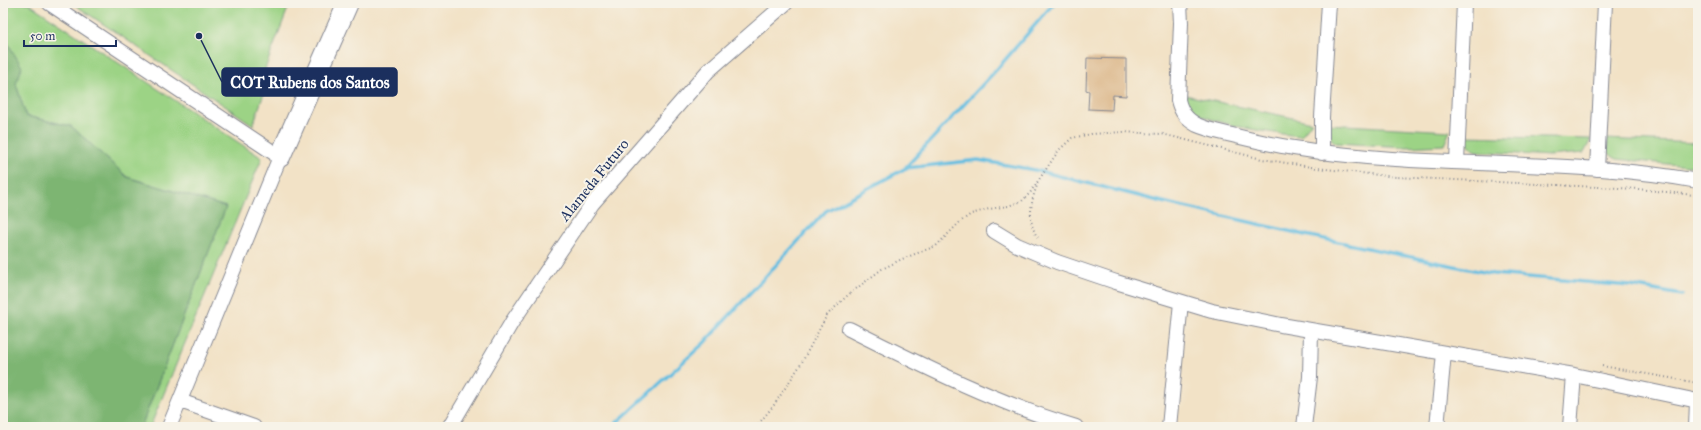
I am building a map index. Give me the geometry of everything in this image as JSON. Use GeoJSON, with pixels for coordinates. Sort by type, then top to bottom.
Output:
{"type":"FeatureCollection","features":[{"type":"Feature","properties":{"kind":"street"},"geometry":{"type":"LineString","coordinates":[[49,3],[280,157]]}},
{"type":"Feature","properties":{"kind":"street"},"geometry":{"type":"LineString","coordinates":[[169,427],[280,157],[348,3]]}},
{"type":"Feature","properties":{"kind":"street","name":"Alameda Futuro"},"geometry":{"type":"LineString","coordinates":[[450,427],[512,322],[592,204],[708,71],[786,3]]}},
{"type":"Feature","properties":{"kind":"street"},"geometry":{"type":"LineString","coordinates":[[1180,3],[1181,23],[1178,100],[1180,109],[1187,119],[1198,126],[1213,131],[1274,145],[1322,153],[1597,169],[1694,179]]}},
{"type":"Feature","properties":{"kind":"street"},"geometry":{"type":"LineString","coordinates":[[1322,153],[1322,117],[1329,3]]}},
{"type":"Feature","properties":{"kind":"street"},"geometry":{"type":"LineString","coordinates":[[1457,162],[1464,3]]}},
{"type":"Feature","properties":{"kind":"street"},"geometry":{"type":"LineString","coordinates":[[1597,169],[1605,3]]}},
{"type":"Feature","properties":{"kind":"street"},"geometry":{"type":"LineString","coordinates":[[994,231],[1017,245],[1057,262],[1116,282],[1212,311],[1311,330],[1574,375],[1698,401],[1696,427]]}},
{"type":"Feature","properties":{"kind":"street"},"geometry":{"type":"LineString","coordinates":[[1170,427],[1181,302]]}},
{"type":"Feature","properties":{"kind":"street"},"geometry":{"type":"LineString","coordinates":[[848,329],[964,385],[1076,427]]}},
{"type":"Feature","properties":{"kind":"street"},"geometry":{"type":"LineString","coordinates":[[1304,427],[1310,378],[1311,330]]}},
{"type":"Feature","properties":{"kind":"street"},"geometry":{"type":"LineString","coordinates":[[1437,427],[1444,353]]}},
{"type":"Feature","properties":{"kind":"street"},"geometry":{"type":"LineString","coordinates":[[1570,427],[1574,375]]}},
{"type":"Feature","properties":{"kind":"street"},"geometry":{"type":"LineString","coordinates":[[180,401],[254,427]]}},
{"type":"Feature","properties":{"kind":"path"},"geometry":{"type":"LineString","coordinates":[[756,427],[774,405],[801,364],[827,315],[848,294],[882,269],[902,259],[936,246],[960,222],[971,214],[988,209],[1008,206],[1022,201],[1030,193],[1049,165]]}},
{"type":"Feature","properties":{"kind":"path"},"geometry":{"type":"LineString","coordinates":[[1040,178],[1033,195],[1031,214],[1033,228],[1038,238],[1044,243]]}},
{"type":"Feature","properties":{"kind":"path"},"geometry":{"type":"LineString","coordinates":[[1596,365],[1698,383]]}},
{"type":"Feature","properties":{"kind":"green space"},"geometry":{"type":"Polygon","coordinates":[[[3,3],[28,3],[262,158],[150,427],[141,427],[226,207],[127,177],[71,126],[26,116],[16,84],[21,67],[3,35],[3,3]]]}},
{"type":"Feature","properties":{"kind":"green space"},"geometry":{"type":"Polygon","coordinates":[[[72,3],[290,3],[265,69],[269,79],[253,125],[72,3]]]}},
{"type":"Feature","properties":{"kind":"green space"},"geometry":{"type":"Polygon","coordinates":[[[3,35],[22,67],[16,84],[26,116],[71,126],[127,177],[226,207],[141,427],[3,427],[3,35]]]}},
{"type":"Feature","properties":{"kind":"green space"},"geometry":{"type":"Polygon","coordinates":[[[1185,95],[1312,122],[1301,136],[1241,127],[1224,123],[1196,113],[1187,107],[1185,95]]]}},
{"type":"Feature","properties":{"kind":"green space"},"geometry":{"type":"Polygon","coordinates":[[[1327,124],[1450,131],[1444,145],[1407,147],[1336,143],[1331,139],[1327,124]]]}},
{"type":"Feature","properties":{"kind":"green space"},"geometry":{"type":"Polygon","coordinates":[[[1463,136],[1591,139],[1584,153],[1549,156],[1475,151],[1470,147],[1463,136]]]}},
{"type":"Feature","properties":{"kind":"green space"},"geometry":{"type":"Polygon","coordinates":[[[1605,139],[1698,143],[1698,167],[1617,159],[1608,151],[1605,139]]]}},
{"type":"Feature","properties":{"kind":"building"},"geometry":{"type":"Polygon","coordinates":[[[1087,58],[1126,59],[1126,96],[1113,95],[1112,110],[1088,109],[1089,91],[1086,90],[1087,58]]]}},
{"type":"Feature","properties":{"kind":"waterway"},"geometry":{"type":"LineString","coordinates":[[906,167],[998,68],[1054,3]]}},
{"type":"Feature","properties":{"kind":"waterway"},"geometry":{"type":"LineString","coordinates":[[612,427],[704,343],[826,211],[906,168],[978,160],[1035,170],[1171,204],[1310,236],[1493,274],[1631,286],[1682,295]]}},
{"type":"Feature","properties":{"kind":"place","name":"COT Rubens dos Santos"},"geometry":{"type":"Point","coordinates":[199,36]}}]}
